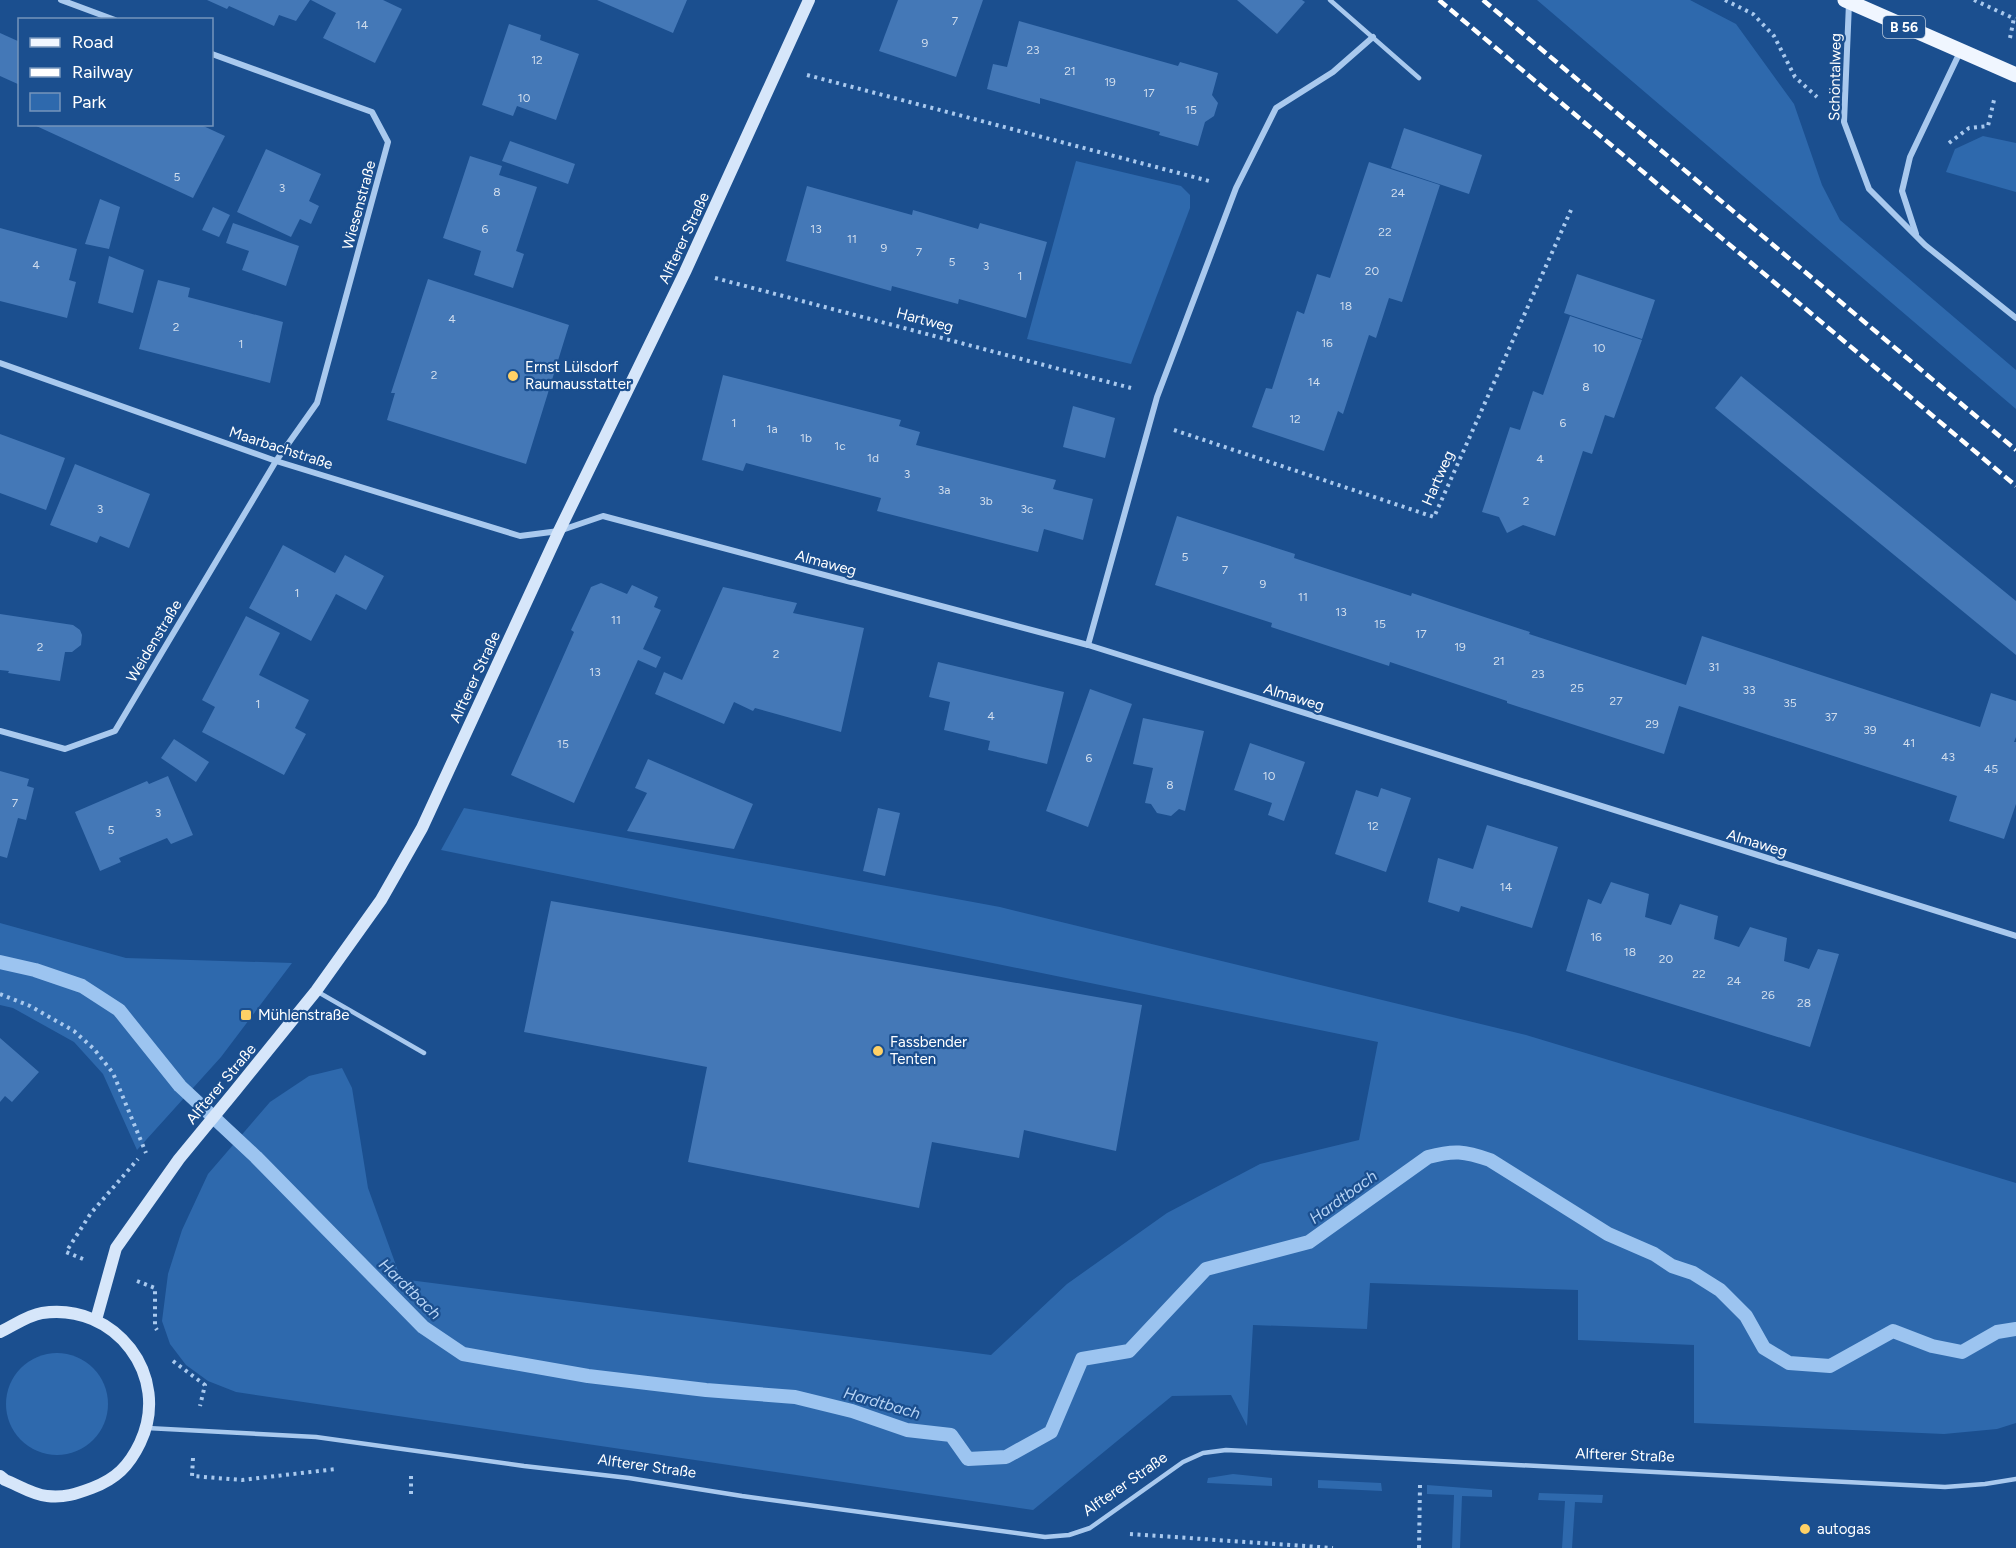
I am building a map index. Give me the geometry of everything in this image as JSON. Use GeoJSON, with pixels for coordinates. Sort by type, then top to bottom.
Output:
{"type":"FeatureCollection","features":[{"type":"Feature","properties":{"kind":"main road","name":"B 56"},"geometry":{"type":"LineString","coordinates":[[1848,1],[2016,75]]}},
{"type":"Feature","properties":{"kind":"street"},"geometry":{"type":"LineString","coordinates":[[61,0],[110,18]]}},
{"type":"Feature","properties":{"kind":"street","name":"Alfterer Straße"},"geometry":{"type":"LineString","coordinates":[[96,1320],[116,1248],[178,1159],[236,1092],[316,991],[381,900],[422,828],[559,531],[685,272],[809,0]]}},
{"type":"Feature","properties":{"kind":"street","name":"Schöntalweg"},"geometry":{"type":"LineString","coordinates":[[1848,1],[1844,122],[1869,189],[1917,238],[2016,318]]}},
{"type":"Feature","properties":{"kind":"street"},"geometry":{"type":"LineString","coordinates":[[1088,645],[1157,397],[1236,188],[1276,108],[1334,72],[1373,37]]}},
{"type":"Feature","properties":{"kind":"street"},"geometry":{"type":"LineString","coordinates":[[1917,238],[1902,191],[1910,157],[1960,51]]}},
{"type":"Feature","properties":{"kind":"street","name":"Wiesenstraße"},"geometry":{"type":"LineString","coordinates":[[213,54],[372,112],[388,142],[317,403],[276,461]]}},
{"type":"Feature","properties":{"kind":"street","name":"Maarbachstraße"},"geometry":{"type":"LineString","coordinates":[[0,363],[276,461],[520,536],[559,531]]}},
{"type":"Feature","properties":{"kind":"street","name":"Weidenstraße"},"geometry":{"type":"LineString","coordinates":[[0,731],[65,749],[115,731],[276,461]]}},
{"type":"Feature","properties":{"kind":"street","name":"Almaweg"},"geometry":{"type":"LineString","coordinates":[[559,531],[603,516],[1088,645],[2016,936]]}},
{"type":"Feature","properties":{"kind":"street"},"geometry":{"type":"LineString","coordinates":[[0,1332],[39,1313],[63,1312],[96,1320],[112,1329],[135,1353],[143,1369],[150,1401],[147,1428],[131,1461],[108,1482],[68,1497],[45,1496],[2,1480]]}},
{"type":"Feature","properties":{"kind":"lane"},"geometry":{"type":"LineString","coordinates":[[1330,0],[1419,78]]}},
{"type":"Feature","properties":{"kind":"lane"},"geometry":{"type":"LineString","coordinates":[[316,991],[424,1053]]}},
{"type":"Feature","properties":{"kind":"lane","name":"Alfterer Straße"},"geometry":{"type":"LineString","coordinates":[[147,1428],[316,1437],[629,1478],[1029,1536],[1059,1536],[1090,1528],[1182,1462],[1203,1453],[1226,1450],[1945,1487],[2016,1479]]}},
{"type":"Feature","properties":{"kind":"path"},"geometry":{"type":"LineString","coordinates":[[1725,0],[1754,14],[1774,36],[1795,77],[1844,122]]}},
{"type":"Feature","properties":{"kind":"path"},"geometry":{"type":"LineString","coordinates":[[1974,0],[2016,19]]}},
{"type":"Feature","properties":{"kind":"path"},"geometry":{"type":"LineString","coordinates":[[778,68],[1236,188]]}},
{"type":"Feature","properties":{"kind":"path"},"geometry":{"type":"LineString","coordinates":[[1945,150],[1950,142],[1969,128],[1988,126]]}},
{"type":"Feature","properties":{"kind":"path","name":"Hartweg"},"geometry":{"type":"LineString","coordinates":[[1150,424],[1434,517],[1571,210]]}},
{"type":"Feature","properties":{"kind":"path","name":"Hartweg"},"geometry":{"type":"LineString","coordinates":[[685,272],[733,282],[1075,372],[1157,397]]}},
{"type":"Feature","properties":{"kind":"path"},"geometry":{"type":"LineString","coordinates":[[0,994],[30,1006],[74,1031],[94,1049],[113,1073],[159,1185]]}},
{"type":"Feature","properties":{"kind":"path"},"geometry":{"type":"LineString","coordinates":[[66,1252],[91,1213],[145,1152]]}},
{"type":"Feature","properties":{"kind":"path"},"geometry":{"type":"LineString","coordinates":[[155,1288],[155,1327],[159,1335]]}},
{"type":"Feature","properties":{"kind":"path"},"geometry":{"type":"LineString","coordinates":[[172,1360],[205,1385]]}},
{"type":"Feature","properties":{"kind":"path"},"geometry":{"type":"LineString","coordinates":[[1419,1548],[1420,1460]]}},
{"type":"Feature","properties":{"kind":"path"},"geometry":{"type":"LineString","coordinates":[[192,1476],[242,1480],[339,1469]]}},
{"type":"Feature","properties":{"kind":"path"},"geometry":{"type":"LineString","coordinates":[[401,1473],[411,1474]]}},
{"type":"Feature","properties":{"kind":"path"},"geometry":{"type":"LineString","coordinates":[[1090,1528],[1144,1536],[1333,1548]]}},
{"type":"Feature","properties":{"kind":"green space"},"geometry":{"type":"Polygon","coordinates":[[[1537,0],[1690,0],[1736,24],[1794,104],[1822,185],[1840,220],[2016,370],[2016,409],[1537,0]]]}},
{"type":"Feature","properties":{"kind":"green space"},"geometry":{"type":"Polygon","coordinates":[[[1983,136],[2016,143],[2016,192],[1946,172],[1955,149],[1983,136]]]}},
{"type":"Feature","properties":{"kind":"green space"},"geometry":{"type":"Polygon","coordinates":[[[1076,161],[1181,186],[1190,195],[1190,208],[1131,364],[1027,339],[1076,161]]]}},
{"type":"Feature","properties":{"kind":"green space"},"geometry":{"type":"Polygon","coordinates":[[[464,808],[1000,907],[1526,1035],[2016,1183],[2016,1423],[1997,1429],[1944,1434],[1694,1423],[1694,1345],[1578,1340],[1578,1290],[1370,1283],[1367,1329],[1253,1325],[1247,1426],[1231,1395],[1172,1396],[1033,1510],[236,1392],[208,1381],[186,1365],[170,1344],[162,1321],[168,1274],[182,1230],[208,1174],[270,1102],[309,1076],[342,1068],[352,1088],[368,1188],[401,1279],[991,1355],[1067,1284],[1167,1213],[1260,1164],[1359,1140],[1378,1042],[441,850],[464,808]]]}},
{"type":"Feature","properties":{"kind":"green space"},"geometry":{"type":"Polygon","coordinates":[[[0,923],[126,958],[292,963],[221,1057],[137,1150],[103,1074],[74,1042],[13,1008],[0,1005],[0,923]]]}},
{"type":"Feature","properties":{"kind":"green space"},"geometry":{"type":"Polygon","coordinates":[[[57,1353],[76,1357],[93,1368],[104,1385],[108,1404],[104,1423],[93,1440],[76,1451],[57,1455],[38,1451],[21,1440],[10,1423],[6,1404],[10,1385],[21,1368],[38,1357],[57,1353]]]}},
{"type":"Feature","properties":{"kind":"green space"},"geometry":{"type":"Polygon","coordinates":[[[1233,1474],[1272,1478],[1272,1486],[1207,1483],[1208,1478],[1233,1474]]]}},
{"type":"Feature","properties":{"kind":"green space"},"geometry":{"type":"Polygon","coordinates":[[[1318,1480],[1381,1483],[1382,1491],[1318,1488],[1318,1480]]]}},
{"type":"Feature","properties":{"kind":"green space"},"geometry":{"type":"Polygon","coordinates":[[[1427,1485],[1492,1490],[1492,1497],[1462,1496],[1460,1548],[1452,1548],[1454,1495],[1427,1494],[1427,1485]]]}},
{"type":"Feature","properties":{"kind":"green space"},"geometry":{"type":"Polygon","coordinates":[[[1539,1493],[1603,1495],[1602,1503],[1575,1502],[1572,1548],[1562,1548],[1565,1501],[1538,1500],[1539,1493]]]}},
{"type":"Feature","properties":{"kind":"building"},"geometry":{"type":"Polygon","coordinates":[[[207,0],[310,0],[296,21],[279,15],[274,26],[229,6],[227,9],[207,0]]]}},
{"type":"Feature","properties":{"kind":"building"},"geometry":{"type":"Polygon","coordinates":[[[311,0],[383,0],[402,9],[375,63],[323,38],[336,13],[311,0]]]}},
{"type":"Feature","properties":{"kind":"building"},"geometry":{"type":"Polygon","coordinates":[[[597,0],[687,0],[673,33],[597,0]]]}},
{"type":"Feature","properties":{"kind":"building"},"geometry":{"type":"Polygon","coordinates":[[[898,0],[983,0],[956,77],[879,51],[898,0]]]}},
{"type":"Feature","properties":{"kind":"building"},"geometry":{"type":"Polygon","coordinates":[[[1237,0],[1302,0],[1305,2],[1277,34],[1237,0]]]}},
{"type":"Feature","properties":{"kind":"building"},"geometry":{"type":"Polygon","coordinates":[[[1019,21],[1178,66],[1180,62],[1218,73],[1212,95],[1218,103],[1214,116],[1205,122],[1198,146],[1159,135],[1160,132],[1040,98],[1040,104],[987,89],[993,64],[1007,67],[1019,21]]]}},
{"type":"Feature","properties":{"kind":"building"},"geometry":{"type":"Polygon","coordinates":[[[509,24],[541,35],[540,40],[579,54],[556,120],[517,106],[513,116],[482,105],[509,24]]]}},
{"type":"Feature","properties":{"kind":"building"},"geometry":{"type":"Polygon","coordinates":[[[0,33],[18,41],[18,84],[0,76],[0,33]]]}},
{"type":"Feature","properties":{"kind":"building"},"geometry":{"type":"Polygon","coordinates":[[[36,126],[203,126],[225,136],[193,198],[36,126]]]}},
{"type":"Feature","properties":{"kind":"building"},"geometry":{"type":"Polygon","coordinates":[[[1404,128],[1482,155],[1469,194],[1391,168],[1404,128]]]}},
{"type":"Feature","properties":{"kind":"building"},"geometry":{"type":"Polygon","coordinates":[[[510,141],[575,164],[568,184],[502,161],[510,141]]]}},
{"type":"Feature","properties":{"kind":"building"},"geometry":{"type":"Polygon","coordinates":[[[266,149],[321,174],[309,201],[319,206],[311,224],[300,219],[291,237],[237,212],[266,149]]]}},
{"type":"Feature","properties":{"kind":"building"},"geometry":{"type":"Polygon","coordinates":[[[470,156],[502,166],[499,175],[537,187],[516,251],[524,254],[513,288],[474,275],[481,251],[443,238],[470,156]]]}},
{"type":"Feature","properties":{"kind":"building"},"geometry":{"type":"Polygon","coordinates":[[[1369,162],[1440,185],[1402,302],[1389,298],[1376,338],[1369,335],[1343,414],[1338,411],[1324,451],[1252,427],[1266,388],[1272,389],[1297,311],[1304,314],[1317,274],[1330,278],[1369,162]]]}},
{"type":"Feature","properties":{"kind":"building"},"geometry":{"type":"Polygon","coordinates":[[[807,186],[912,215],[913,210],[978,229],[980,223],[1047,242],[1026,318],[959,299],[958,304],[892,286],[891,291],[786,261],[807,186]]]}},
{"type":"Feature","properties":{"kind":"building"},"geometry":{"type":"Polygon","coordinates":[[[100,199],[120,207],[109,249],[85,244],[100,199]]]}},
{"type":"Feature","properties":{"kind":"building"},"geometry":{"type":"Polygon","coordinates":[[[213,207],[230,215],[219,237],[202,230],[213,207]]]}},
{"type":"Feature","properties":{"kind":"building"},"geometry":{"type":"Polygon","coordinates":[[[233,223],[299,246],[286,286],[242,270],[249,251],[226,243],[233,223]]]}},
{"type":"Feature","properties":{"kind":"building"},"geometry":{"type":"Polygon","coordinates":[[[0,228],[77,249],[69,280],[76,282],[67,318],[0,301],[0,228]]]}},
{"type":"Feature","properties":{"kind":"building"},"geometry":{"type":"Polygon","coordinates":[[[109,256],[144,270],[133,313],[98,303],[109,256]]]}},
{"type":"Feature","properties":{"kind":"building"},"geometry":{"type":"Polygon","coordinates":[[[1577,274],[1655,300],[1642,339],[1564,313],[1577,274]]]}},
{"type":"Feature","properties":{"kind":"building","name":"Ernst Lülsdorf Raumausstatter"},"geometry":{"type":"Polygon","coordinates":[[[428,279],[569,325],[526,464],[387,420],[395,393],[391,393],[428,279]]]}},
{"type":"Feature","properties":{"kind":"building"},"geometry":{"type":"Polygon","coordinates":[[[158,280],[190,288],[188,297],[283,322],[270,383],[139,349],[158,280]]]}},
{"type":"Feature","properties":{"kind":"building"},"geometry":{"type":"Polygon","coordinates":[[[1570,316],[1642,340],[1614,418],[1605,415],[1592,454],[1583,451],[1555,536],[1523,525],[1507,533],[1499,517],[1482,512],[1510,427],[1520,430],[1533,391],[1543,395],[1570,316]]]}},
{"type":"Feature","properties":{"kind":"building"},"geometry":{"type":"Polygon","coordinates":[[[723,375],[901,420],[899,426],[920,432],[916,445],[1056,480],[1053,489],[1093,499],[1083,540],[1044,529],[1038,552],[877,511],[881,498],[746,463],[743,471],[702,460],[723,375]]]}},
{"type":"Feature","properties":{"kind":"building"},"geometry":{"type":"Polygon","coordinates":[[[1741,376],[2016,601],[2016,655],[1715,408],[1741,376]]]}},
{"type":"Feature","properties":{"kind":"building"},"geometry":{"type":"Polygon","coordinates":[[[1073,406],[1115,418],[1105,458],[1063,447],[1073,406]]]}},
{"type":"Feature","properties":{"kind":"building"},"geometry":{"type":"Polygon","coordinates":[[[0,434],[65,458],[46,510],[0,493],[0,434]]]}},
{"type":"Feature","properties":{"kind":"building"},"geometry":{"type":"Polygon","coordinates":[[[75,464],[150,494],[129,548],[100,536],[97,543],[50,525],[75,464]]]}},
{"type":"Feature","properties":{"kind":"building"},"geometry":{"type":"Polygon","coordinates":[[[1177,516],[1295,554],[1294,558],[1411,596],[1412,593],[1686,685],[1702,636],[1980,727],[1991,693],[2016,701],[2014,742],[2016,742],[2016,804],[2004,839],[1949,821],[1957,796],[1679,706],[1664,754],[1390,662],[1389,666],[1271,627],[1272,623],[1155,585],[1177,516]]]}},
{"type":"Feature","properties":{"kind":"building"},"geometry":{"type":"Polygon","coordinates":[[[283,545],[335,573],[345,555],[384,576],[366,610],[336,594],[311,641],[249,608],[283,545]]]}},
{"type":"Feature","properties":{"kind":"building"},"geometry":{"type":"Polygon","coordinates":[[[601,583],[627,594],[632,585],[658,597],[654,607],[661,610],[643,649],[661,657],[656,668],[638,660],[574,803],[511,775],[574,632],[571,630],[591,587],[601,583]]]}},
{"type":"Feature","properties":{"kind":"building"},"geometry":{"type":"Polygon","coordinates":[[[723,587],[797,603],[793,613],[864,628],[841,732],[755,708],[753,711],[734,702],[724,724],[655,694],[664,672],[682,680],[723,587]]]}},
{"type":"Feature","properties":{"kind":"building"},"geometry":{"type":"Polygon","coordinates":[[[0,614],[73,625],[80,630],[81,645],[72,652],[65,652],[60,681],[0,670],[0,614]]]}},
{"type":"Feature","properties":{"kind":"building"},"geometry":{"type":"Polygon","coordinates":[[[246,616],[280,633],[259,675],[309,700],[295,728],[306,734],[284,775],[202,732],[215,707],[202,700],[246,616]]]}},
{"type":"Feature","properties":{"kind":"building"},"geometry":{"type":"Polygon","coordinates":[[[938,662],[1064,692],[1047,764],[988,750],[990,741],[944,730],[950,702],[929,697],[938,662]]]}},
{"type":"Feature","properties":{"kind":"building"},"geometry":{"type":"Polygon","coordinates":[[[1090,689],[1132,704],[1088,827],[1046,811],[1090,689]]]}},
{"type":"Feature","properties":{"kind":"building"},"geometry":{"type":"Polygon","coordinates":[[[1143,718],[1204,731],[1185,811],[1179,809],[1171,816],[1157,813],[1151,804],[1145,803],[1153,768],[1133,764],[1143,718]]]}},
{"type":"Feature","properties":{"kind":"building"},"geometry":{"type":"Polygon","coordinates":[[[174,739],[209,762],[196,782],[161,758],[174,739]]]}},
{"type":"Feature","properties":{"kind":"building"},"geometry":{"type":"Polygon","coordinates":[[[1250,743],[1305,762],[1284,821],[1268,815],[1272,803],[1234,790],[1250,743]]]}},
{"type":"Feature","properties":{"kind":"building"},"geometry":{"type":"Polygon","coordinates":[[[648,759],[753,804],[734,849],[627,831],[647,793],[635,788],[648,759]]]}},
{"type":"Feature","properties":{"kind":"building"},"geometry":{"type":"Polygon","coordinates":[[[0,771],[29,779],[27,786],[34,788],[26,820],[18,818],[7,858],[0,856],[0,771]]]}},
{"type":"Feature","properties":{"kind":"building"},"geometry":{"type":"Polygon","coordinates":[[[168,776],[193,835],[171,844],[167,838],[119,858],[121,862],[100,871],[75,812],[147,781],[149,784],[168,776]]]}},
{"type":"Feature","properties":{"kind":"building"},"geometry":{"type":"Polygon","coordinates":[[[1381,788],[1411,798],[1386,872],[1335,854],[1356,790],[1378,797],[1381,788]]]}},
{"type":"Feature","properties":{"kind":"building"},"geometry":{"type":"Polygon","coordinates":[[[878,808],[900,813],[885,876],[863,871],[878,808]]]}},
{"type":"Feature","properties":{"kind":"building"},"geometry":{"type":"Polygon","coordinates":[[[1487,825],[1558,847],[1532,928],[1461,906],[1459,912],[1428,902],[1438,858],[1473,869],[1487,825]]]}},
{"type":"Feature","properties":{"kind":"building"},"geometry":{"type":"Polygon","coordinates":[[[1611,882],[1649,894],[1645,917],[1671,925],[1680,904],[1718,916],[1714,939],[1739,947],[1750,927],[1787,938],[1784,961],[1809,969],[1818,949],[1839,954],[1810,1047],[1566,971],[1588,899],[1601,904],[1611,882]]]}},
{"type":"Feature","properties":{"kind":"building","name":"Fassbender Tenten"},"geometry":{"type":"Polygon","coordinates":[[[551,901],[1142,1005],[1116,1151],[1024,1130],[1019,1158],[932,1142],[919,1208],[688,1162],[707,1067],[524,1032],[551,901]]]}},
{"type":"Feature","properties":{"kind":"building"},"geometry":{"type":"Polygon","coordinates":[[[0,1038],[39,1072],[12,1102],[5,1096],[0,1102],[0,1038]]]}},
{"type":"Feature","properties":{"kind":"waterway","name":"Hardtbach"},"geometry":{"type":"LineString","coordinates":[[0,962],[35,970],[82,986],[119,1010],[180,1086],[256,1157],[423,1327],[463,1354],[588,1376],[706,1390],[795,1397],[852,1411],[907,1430],[951,1435],[968,1459],[1006,1457],[1051,1432],[1082,1359],[1129,1351],[1206,1269],[1309,1242],[1428,1157],[1452,1152],[1466,1153],[1490,1160],[1608,1234],[1654,1254],[1672,1266],[1693,1273],[1720,1290],[1746,1316],[1764,1348],[1789,1363],[1830,1366],[1893,1331],[1932,1346],[1962,1352],[1997,1332],[2016,1329]]}},
{"type":"Feature","properties":{"kind":"railway"},"geometry":{"type":"LineString","coordinates":[[1439,0],[2016,486]]}},
{"type":"Feature","properties":{"kind":"railway"},"geometry":{"type":"LineString","coordinates":[[1483,0],[2016,450]]}},
{"type":"Feature","properties":{"kind":"place","name":"Ernst Lülsdorf Raumausstatter"},"geometry":{"type":"Point","coordinates":[513,376]}},
{"type":"Feature","properties":{"kind":"place","name":"Mühlenstraße"},"geometry":{"type":"Point","coordinates":[246,1015]}},
{"type":"Feature","properties":{"kind":"place","name":"Fassbender Tenten"},"geometry":{"type":"Point","coordinates":[878,1051]}},
{"type":"Feature","properties":{"kind":"place","name":"autogas"},"geometry":{"type":"Point","coordinates":[1805,1529]}}]}
